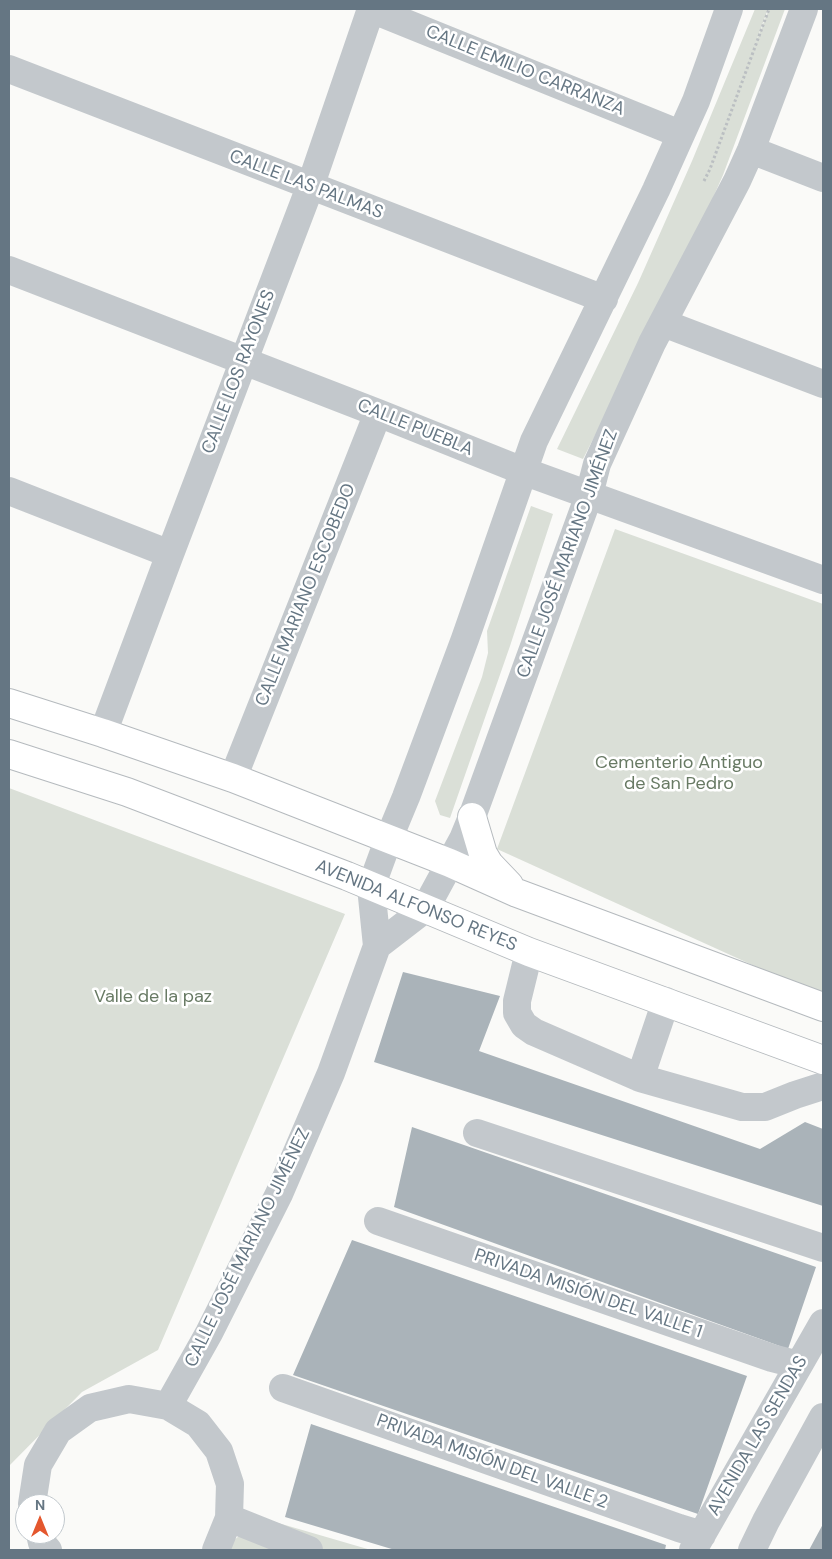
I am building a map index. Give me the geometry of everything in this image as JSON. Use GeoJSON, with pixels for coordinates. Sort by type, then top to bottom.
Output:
{"type":"FeatureCollection","features":[{"type":"Feature","properties":{"kind":"main road"},"geometry":{"type":"LineString","coordinates":[[9,703],[233,778],[389,838],[517,893],[823,1007]]}},
{"type":"Feature","properties":{"kind":"main road","name":"AVENIDA ALFONSO REYES"},"geometry":{"type":"LineString","coordinates":[[9,754],[126,792],[347,876],[529,952],[823,1060]]}},
{"type":"Feature","properties":{"kind":"main road"},"geometry":{"type":"LineString","coordinates":[[472,817],[483,854],[489,864],[517,893]]}},
{"type":"Feature","properties":{"kind":"street","name":"CALLE EMILIO CARRANZA"},"geometry":{"type":"LineString","coordinates":[[371,9],[680,134]]}},
{"type":"Feature","properties":{"kind":"street","name":"CALLE LOS RAYONES"},"geometry":{"type":"LineString","coordinates":[[103,733],[310,186],[371,9]]}},
{"type":"Feature","properties":{"kind":"street","name":"CALLE JOSÉ MARIANO JIMÉNEZ"},"geometry":{"type":"LineString","coordinates":[[168,1406],[209,1333],[278,1194],[331,1073],[377,946],[371,887],[462,648],[534,441],[656,190],[696,101],[729,9]]}},
{"type":"Feature","properties":{"kind":"street","name":"CALLE JOSÉ MARIANO JIMÉNEZ"},"geometry":{"type":"LineString","coordinates":[[377,946],[425,909],[472,817],[588,495],[597,464],[663,323],[737,181],[751,150],[804,9]]}},
{"type":"Feature","properties":{"kind":"street","name":"CALLE LAS PALMAS"},"geometry":{"type":"LineString","coordinates":[[9,69],[604,299]]}},
{"type":"Feature","properties":{"kind":"street"},"geometry":{"type":"LineString","coordinates":[[751,150],[823,178]]}},
{"type":"Feature","properties":{"kind":"street","name":"CALLE PUEBLA"},"geometry":{"type":"LineString","coordinates":[[9,270],[378,413],[523,472],[823,580]]}},
{"type":"Feature","properties":{"kind":"street"},"geometry":{"type":"LineString","coordinates":[[663,323],[823,384]]}},
{"type":"Feature","properties":{"kind":"street","name":"CALLE MARIANO ESCOBEDO"},"geometry":{"type":"LineString","coordinates":[[233,778],[378,413]]}},
{"type":"Feature","properties":{"kind":"street"},"geometry":{"type":"LineString","coordinates":[[9,491],[170,554]]}},
{"type":"Feature","properties":{"kind":"street"},"geometry":{"type":"LineString","coordinates":[[529,952],[517,1001],[518,1014],[524,1025],[534,1032],[640,1078],[742,1107],[765,1107],[823,1086]]}},
{"type":"Feature","properties":{"kind":"street"},"geometry":{"type":"LineString","coordinates":[[640,1078],[666,1001]]}},
{"type":"Feature","properties":{"kind":"street"},"geometry":{"type":"LineString","coordinates":[[796,1095],[823,1101]]}},
{"type":"Feature","properties":{"kind":"street"},"geometry":{"type":"LineString","coordinates":[[477,1133],[823,1248]]}},
{"type":"Feature","properties":{"kind":"street","name":"PRIVADA MISIÓN DEL VALLE 1"},"geometry":{"type":"LineString","coordinates":[[378,1221],[772,1358],[799,1365]]}},
{"type":"Feature","properties":{"kind":"street","name":"AVENIDA LAS SENDAS"},"geometry":{"type":"LineString","coordinates":[[697,1542],[823,1322]]}},
{"type":"Feature","properties":{"kind":"street","name":"PRIVADA MISIÓN DEL VALLE 2"},"geometry":{"type":"LineString","coordinates":[[283,1388],[679,1528],[697,1542]]}},
{"type":"Feature","properties":{"kind":"street"},"geometry":{"type":"LineString","coordinates":[[34,1494],[38,1465],[58,1431],[90,1408],[129,1400],[168,1406],[198,1424],[219,1451],[230,1484],[229,1518],[216,1550]]}},
{"type":"Feature","properties":{"kind":"street"},"geometry":{"type":"LineString","coordinates":[[752,1550],[823,1417]]}},
{"type":"Feature","properties":{"kind":"street"},"geometry":{"type":"LineString","coordinates":[[229,1518],[309,1550]]}},
{"type":"Feature","properties":{"kind":"path"},"geometry":{"type":"LineString","coordinates":[[702,186],[769,9]]}},
{"type":"Feature","properties":{"kind":"green space"},"geometry":{"type":"Polygon","coordinates":[[[755,9],[768,9],[754,47],[769,9],[785,9],[723,175],[697,234],[583,459],[557,449],[638,283],[692,161],[755,9]]]}},
{"type":"Feature","properties":{"kind":"green space"},"geometry":{"type":"Polygon","coordinates":[[[531,506],[553,514],[510,646],[450,818],[440,815],[435,801],[482,677],[488,653],[487,631],[531,506]]]}},
{"type":"Feature","properties":{"kind":"green space","name":"Cementerio Antiguo de San Pedro"},"geometry":{"type":"Polygon","coordinates":[[[615,529],[823,604],[823,993],[770,973],[497,849],[615,529]]]}},
{"type":"Feature","properties":{"kind":"green space","name":"Valle de la paz"},"geometry":{"type":"Polygon","coordinates":[[[9,788],[345,914],[158,1350],[82,1392],[9,1466],[9,788]]]}},
{"type":"Feature","properties":{"kind":"green space"},"geometry":{"type":"Polygon","coordinates":[[[261,1518],[371,1550],[222,1550],[261,1518]]]}},
{"type":"Feature","properties":{"kind":"building"},"geometry":{"type":"Polygon","coordinates":[[[403,972],[500,996],[479,1051],[760,1149],[805,1122],[823,1129],[823,1206],[374,1062],[403,972]]]}},
{"type":"Feature","properties":{"kind":"building"},"geometry":{"type":"Polygon","coordinates":[[[412,1127],[816,1267],[788,1349],[394,1207],[412,1127]]]}},
{"type":"Feature","properties":{"kind":"building"},"geometry":{"type":"Polygon","coordinates":[[[352,1240],[747,1376],[698,1514],[293,1375],[352,1240]]]}},
{"type":"Feature","properties":{"kind":"building"},"geometry":{"type":"Polygon","coordinates":[[[311,1424],[666,1545],[665,1550],[395,1550],[285,1517],[311,1424]]]}},
{"type":"Feature","properties":{"kind":"building"},"geometry":{"type":"Polygon","coordinates":[[[823,1524],[823,1550],[809,1550],[823,1524]]]}}]}
